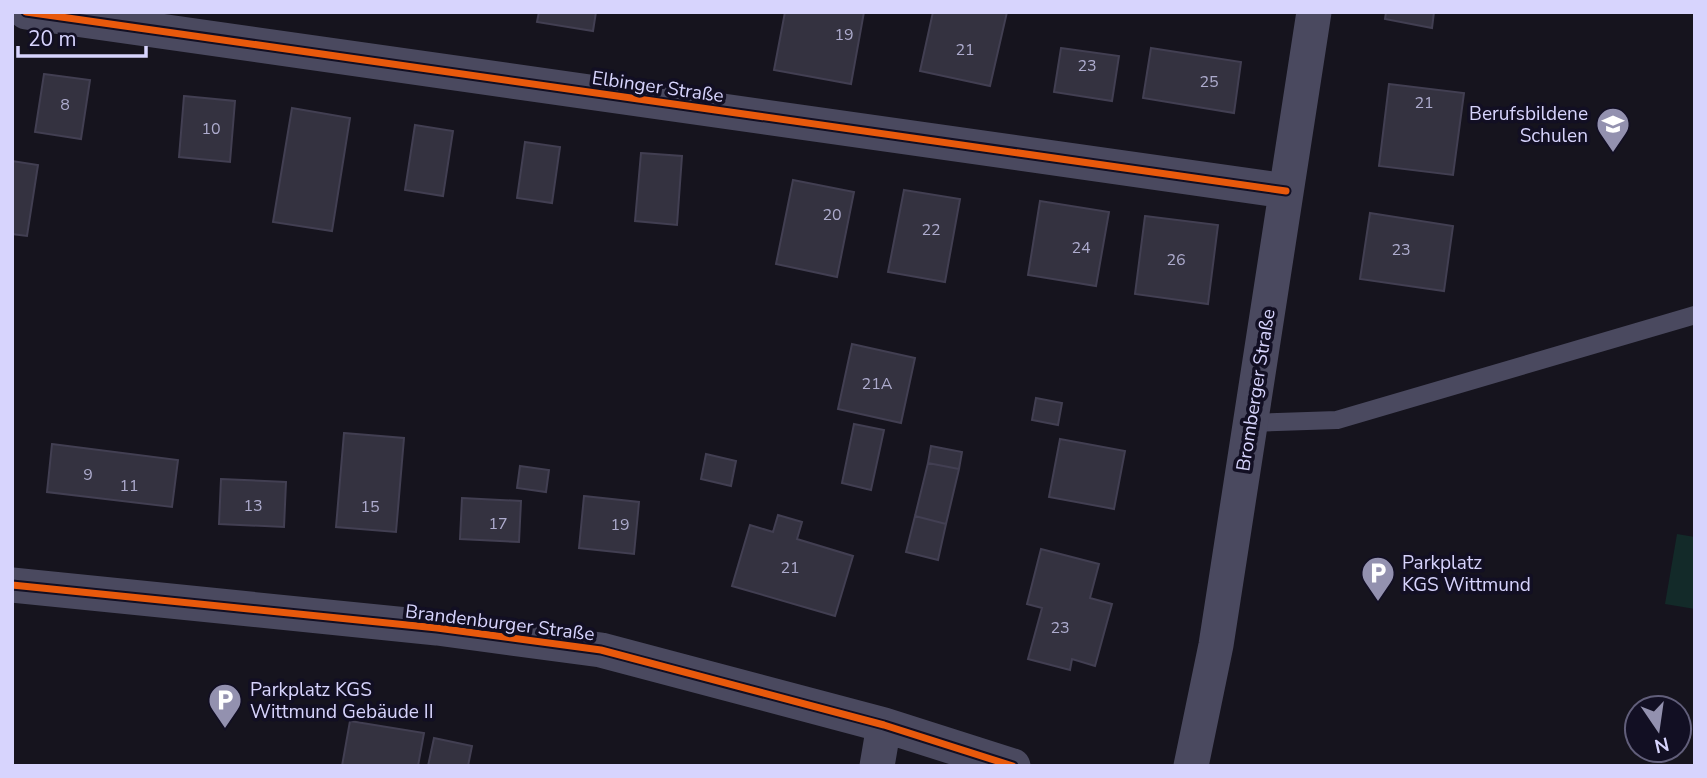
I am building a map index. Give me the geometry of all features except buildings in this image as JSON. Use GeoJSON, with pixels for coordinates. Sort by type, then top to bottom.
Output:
{"type":"FeatureCollection","features":[{"type":"Feature","properties":{"kind":"street","name":"Elbinger Straße"},"geometry":{"type":"LineString","coordinates":[[26,12],[1286,191]]}},
{"type":"Feature","properties":{"kind":"street","name":"Bromberger Straße"},"geometry":{"type":"LineString","coordinates":[[1191,766],[1216,645],[1314,12]]}},
{"type":"Feature","properties":{"kind":"street","name":"Brandenburger Straße"},"geometry":{"type":"LineString","coordinates":[[12,585],[535,639],[601,650],[884,725],[1013,766]]}},
{"type":"Feature","properties":{"kind":"street"},"geometry":{"type":"LineString","coordinates":[[877,766],[884,725]]}},
{"type":"Feature","properties":{"kind":"lane"},"geometry":{"type":"LineString","coordinates":[[1249,423],[1337,420],[1695,316]]}},
{"type":"Feature","properties":{"kind":"green space"},"geometry":{"type":"Polygon","coordinates":[[[1677,534],[1695,537],[1695,609],[1665,604],[1677,534]]]}},
{"type":"Feature","properties":{"kind":"cycle path"},"geometry":{"type":"LineString","coordinates":[[26,12],[1286,191]]}},
{"type":"Feature","properties":{"kind":"cycle path"},"geometry":{"type":"LineString","coordinates":[[12,585],[437,628],[601,650],[884,725],[1013,766]]}},
{"type":"Feature","properties":{"kind":"place","name":"Berufsbildene Schulen"},"geometry":{"type":"Point","coordinates":[1613,154]}},
{"type":"Feature","properties":{"kind":"place","name":"Parkplatz KGS Wittmund"},"geometry":{"type":"Point","coordinates":[1378,603]}},
{"type":"Feature","properties":{"kind":"place","name":"Parkplatz KGS Wittmund Gebäude II"},"geometry":{"type":"Point","coordinates":[225,730]}}]}
